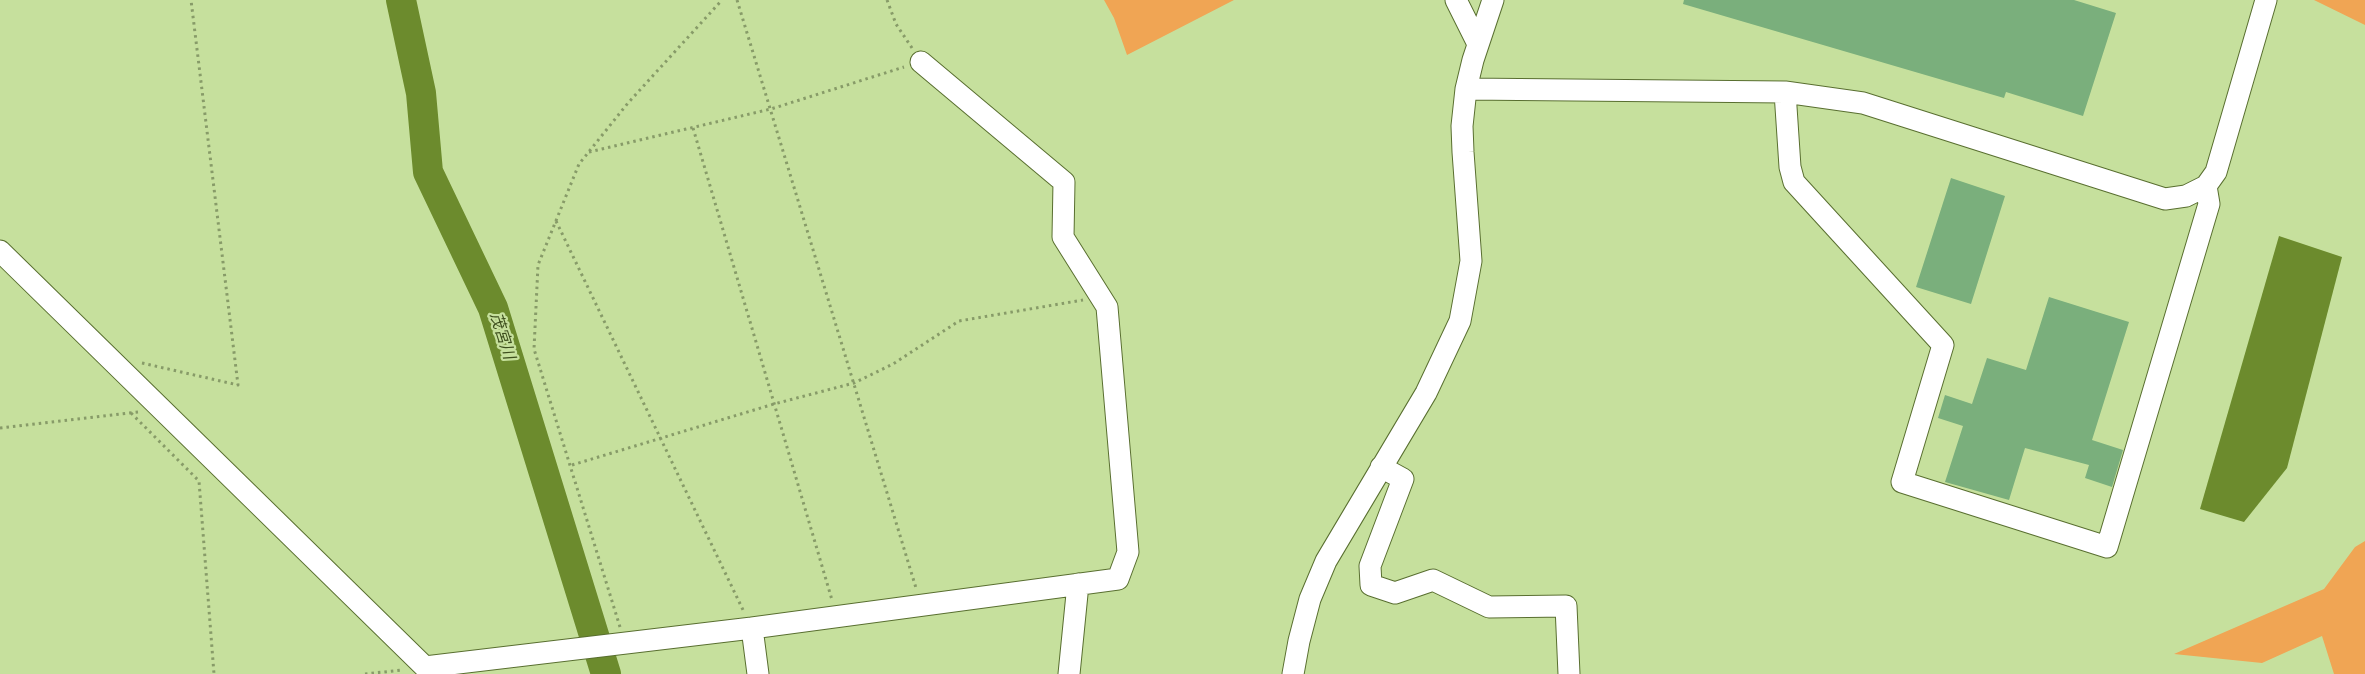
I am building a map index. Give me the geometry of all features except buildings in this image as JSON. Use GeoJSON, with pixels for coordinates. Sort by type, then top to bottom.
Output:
{"type":"FeatureCollection","features":[{"type":"Feature","properties":{"kind":"street"},"geometry":{"type":"LineString","coordinates":[[1456,0],[1478,44]]}},
{"type":"Feature","properties":{"kind":"street"},"geometry":{"type":"LineString","coordinates":[[1293,674],[1310,599],[1323,568],[1426,393],[1460,320],[1467,291],[1471,261],[1462,126],[1466,89],[1478,44],[1494,0]]}},
{"type":"Feature","properties":{"kind":"street"},"geometry":{"type":"LineString","coordinates":[[1466,89],[1785,92],[1863,103],[2165,199],[2186,196],[2206,186],[2216,172],[2266,0]]}},
{"type":"Feature","properties":{"kind":"street"},"geometry":{"type":"LineString","coordinates":[[0,251],[428,671],[623,642],[752,628],[1118,579],[1128,552],[1107,307],[1063,237],[1064,182],[921,62]]}},
{"type":"Feature","properties":{"kind":"street"},"geometry":{"type":"LineString","coordinates":[[1785,92],[1790,167],[1794,182],[1943,345],[1902,482],[2107,547],[2209,204],[2206,186]]}},
{"type":"Feature","properties":{"kind":"street"},"geometry":{"type":"LineString","coordinates":[[1381,467],[1403,479],[1370,566],[1371,584],[1395,593],[1433,580],[1489,607],[1566,606],[1569,674]]}},
{"type":"Feature","properties":{"kind":"street"},"geometry":{"type":"LineString","coordinates":[[1068,674],[1078,584]]}},
{"type":"Feature","properties":{"kind":"street"},"geometry":{"type":"LineString","coordinates":[[752,628],[758,674]]}},
{"type":"Feature","properties":{"kind":"path"},"geometry":{"type":"LineString","coordinates":[[136,362],[238,385],[191,0]]}},
{"type":"Feature","properties":{"kind":"path"},"geometry":{"type":"LineString","coordinates":[[623,642],[572,465],[534,349],[538,265],[578,164],[628,102],[722,0]]}},
{"type":"Feature","properties":{"kind":"path"},"geometry":{"type":"LineString","coordinates":[[737,0],[921,605]]}},
{"type":"Feature","properties":{"kind":"path"},"geometry":{"type":"LineString","coordinates":[[588,152],[771,110],[921,62],[896,24],[887,0]]}},
{"type":"Feature","properties":{"kind":"path"},"geometry":{"type":"LineString","coordinates":[[693,128],[837,616]]}},
{"type":"Feature","properties":{"kind":"path"},"geometry":{"type":"LineString","coordinates":[[556,221],[752,628]]}},
{"type":"Feature","properties":{"kind":"path"},"geometry":{"type":"LineString","coordinates":[[572,465],[774,404],[854,383],[893,364],[959,321],[1101,297]]}},
{"type":"Feature","properties":{"kind":"path"},"geometry":{"type":"LineString","coordinates":[[0,428],[160,410]]}},
{"type":"Feature","properties":{"kind":"path"},"geometry":{"type":"LineString","coordinates":[[131,413],[199,481],[214,674]]}},
{"type":"Feature","properties":{"kind":"path"},"geometry":{"type":"LineString","coordinates":[[365,674],[428,671]]}},
{"type":"Feature","properties":{"kind":"shaded area"},"geometry":{"type":"Polygon","coordinates":[[[1104,0],[1234,0],[1127,55],[1114,18],[1104,0]]]}},
{"type":"Feature","properties":{"kind":"shaded area"},"geometry":{"type":"Polygon","coordinates":[[[2314,0],[2365,0],[2365,25],[2314,0]]]}},
{"type":"Feature","properties":{"kind":"shaded area"},"geometry":{"type":"Polygon","coordinates":[[[2279,236],[2342,257],[2287,468],[2244,522],[2200,509],[2279,236]]]}},
{"type":"Feature","properties":{"kind":"shaded area"},"geometry":{"type":"Polygon","coordinates":[[[2365,541],[2365,674],[2334,674],[2322,636],[2262,663],[2174,654],[2324,589],[2355,547],[2365,541]]]}},
{"type":"Feature","properties":{"kind":"waterway","name":"茂宮川"},"geometry":{"type":"LineString","coordinates":[[401,0],[421,93],[428,172],[493,308],[606,674]]}}]}
